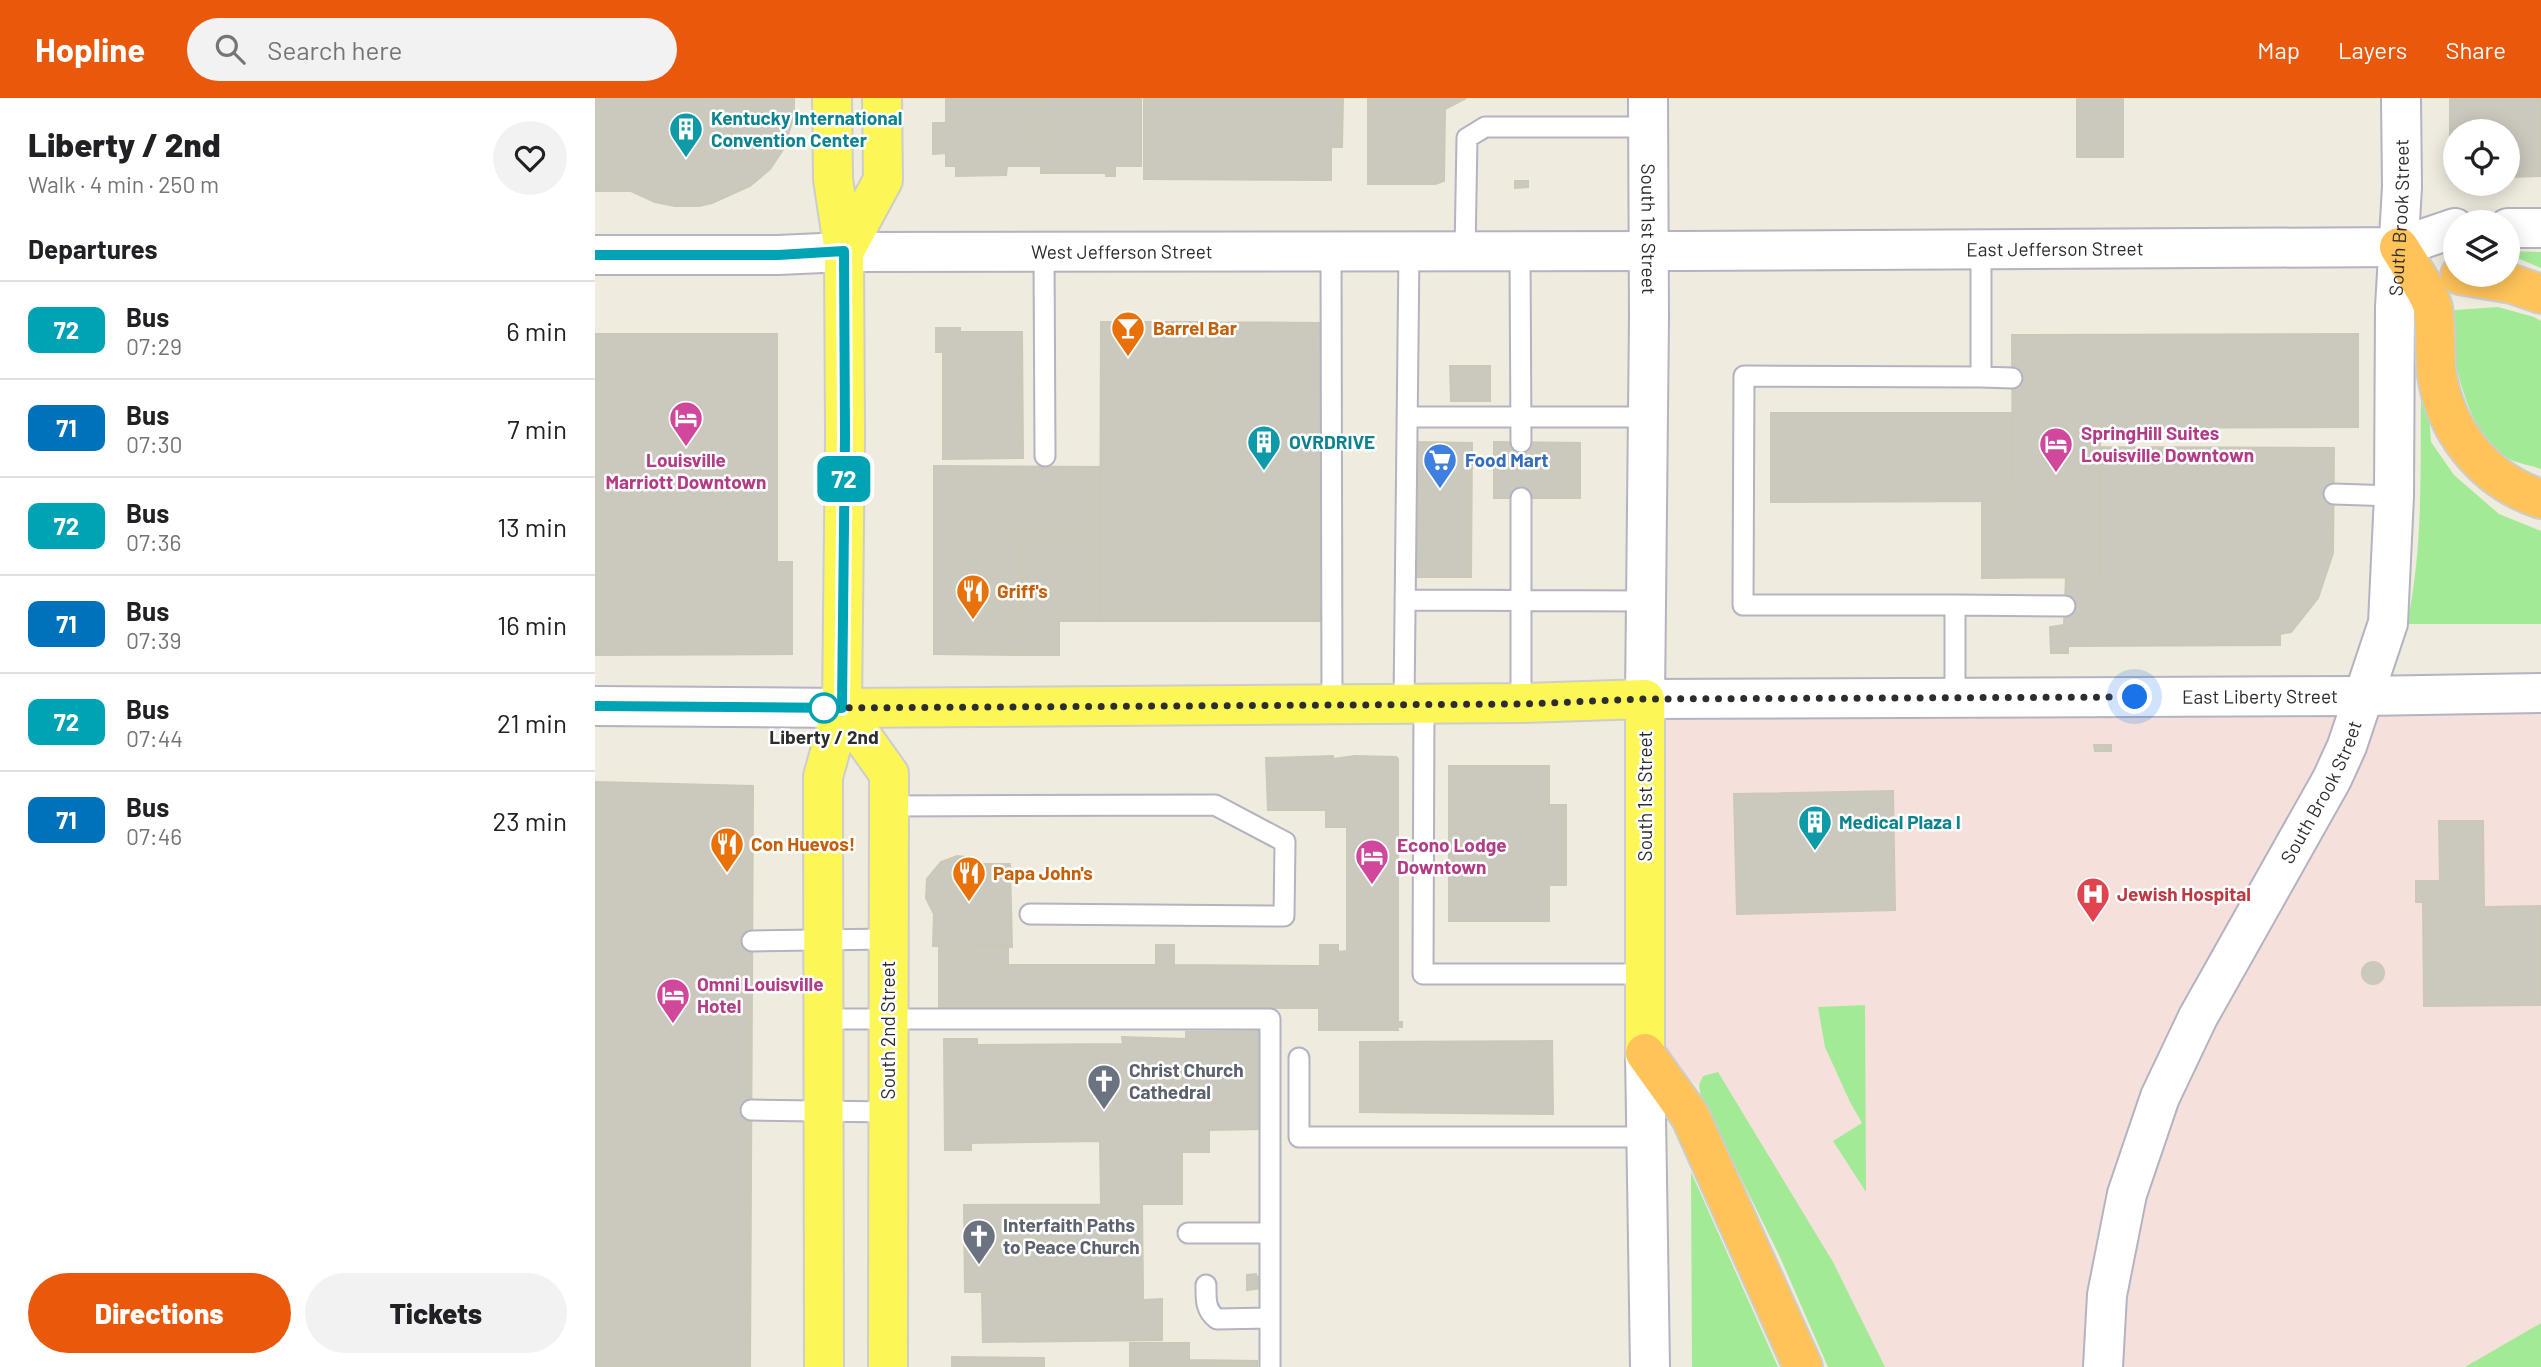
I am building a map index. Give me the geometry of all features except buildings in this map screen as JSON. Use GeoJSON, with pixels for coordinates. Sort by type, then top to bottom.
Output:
{"type":"FeatureCollection","features":[{"type":"Feature","properties":{"kind":"highway"},"geometry":{"type":"LineString","coordinates":[[2399,247],[2443,267]]}},
{"type":"Feature","properties":{"kind":"highway"},"geometry":{"type":"LineString","coordinates":[[2399,247],[2433,308],[2437,371],[2444,400],[2455,427],[2477,460],[2518,491],[2541,499]]}},
{"type":"Feature","properties":{"kind":"highway"},"geometry":{"type":"LineString","coordinates":[[2520,287],[2541,294]]}},
{"type":"Feature","properties":{"kind":"highway"},"geometry":{"type":"LineString","coordinates":[[1645,1053],[1690,1116],[1803,1367]]}},
{"type":"Feature","properties":{"kind":"main road"},"geometry":{"type":"LineString","coordinates":[[824,1367],[823,776],[842,708],[845,435],[844,251],[833,179],[832,98]]}},
{"type":"Feature","properties":{"kind":"main road"},"geometry":{"type":"LineString","coordinates":[[844,251],[883,180],[882,98]]}},
{"type":"Feature","properties":{"kind":"main road","name":"South Brook Street"},"geometry":{"type":"LineString","coordinates":[[2103,1367],[2107,1295],[2127,1194],[2160,1097],[2198,1017],[2332,779],[2347,746],[2388,624],[2394,496],[2395,307],[2399,247],[2401,98]]}},
{"type":"Feature","properties":{"kind":"main road","name":"South 1st Street"},"geometry":{"type":"LineString","coordinates":[[1648,112],[1645,1053],[1650,1367]]}},
{"type":"Feature","properties":{"kind":"main road"},"geometry":{"type":"LineString","coordinates":[[2520,228],[2541,228]]}},
{"type":"Feature","properties":{"kind":"main road","name":"East Jefferson Street"},"geometry":{"type":"LineString","coordinates":[[1649,251],[2399,247],[2443,232]]}},
{"type":"Feature","properties":{"kind":"main road","name":"West Jefferson Street"},"geometry":{"type":"LineString","coordinates":[[595,255],[778,255],[844,251],[1649,251]]}},
{"type":"Feature","properties":{"kind":"main road","name":"East Liberty Street"},"geometry":{"type":"LineString","coordinates":[[1645,699],[2541,693]]}},
{"type":"Feature","properties":{"kind":"main road"},"geometry":{"type":"LineString","coordinates":[[595,706],[842,708],[1521,704],[1645,699]]}},
{"type":"Feature","properties":{"kind":"main road","name":"South 2nd Street"},"geometry":{"type":"LineString","coordinates":[[842,708],[889,774],[888,1367]]}},
{"type":"Feature","properties":{"kind":"lane"},"geometry":{"type":"LineString","coordinates":[[1465,251],[1467,138],[1485,127],[1648,112]]}},
{"type":"Feature","properties":{"kind":"lane"},"geometry":{"type":"LineString","coordinates":[[1981,377],[1982,250]]}},
{"type":"Feature","properties":{"kind":"lane"},"geometry":{"type":"LineString","coordinates":[[1044,251],[1045,456]]}},
{"type":"Feature","properties":{"kind":"lane"},"geometry":{"type":"LineString","coordinates":[[1331,251],[1332,704]]}},
{"type":"Feature","properties":{"kind":"lane"},"geometry":{"type":"LineString","coordinates":[[1409,251],[1405,600],[1414,704],[1423,974],[1645,974]]}},
{"type":"Feature","properties":{"kind":"lane"},"geometry":{"type":"LineString","coordinates":[[1521,251],[1521,442]]}},
{"type":"Feature","properties":{"kind":"lane"},"geometry":{"type":"LineString","coordinates":[[2012,378],[1744,376],[1743,605],[2064,606]]}},
{"type":"Feature","properties":{"kind":"lane"},"geometry":{"type":"LineString","coordinates":[[1407,418],[1648,417]]}},
{"type":"Feature","properties":{"kind":"lane"},"geometry":{"type":"LineString","coordinates":[[2334,494],[2394,496]]}},
{"type":"Feature","properties":{"kind":"lane"},"geometry":{"type":"LineString","coordinates":[[1521,498],[1521,704]]}},
{"type":"Feature","properties":{"kind":"lane"},"geometry":{"type":"LineString","coordinates":[[1405,600],[1646,601]]}},
{"type":"Feature","properties":{"kind":"lane"},"geometry":{"type":"LineString","coordinates":[[1955,605],[1955,698]]}},
{"type":"Feature","properties":{"kind":"lane"},"geometry":{"type":"LineString","coordinates":[[888,806],[1215,805],[1285,842],[1284,916],[1030,914]]}},
{"type":"Feature","properties":{"kind":"lane"},"geometry":{"type":"LineString","coordinates":[[752,941],[888,939]]}},
{"type":"Feature","properties":{"kind":"lane"},"geometry":{"type":"LineString","coordinates":[[822,1019],[1270,1018],[1270,1367]]}},
{"type":"Feature","properties":{"kind":"lane"},"geometry":{"type":"LineString","coordinates":[[1299,1058],[1299,1137],[1647,1137]]}},
{"type":"Feature","properties":{"kind":"lane"},"geometry":{"type":"LineString","coordinates":[[751,1110],[888,1112]]}},
{"type":"Feature","properties":{"kind":"lane"},"geometry":{"type":"LineString","coordinates":[[1188,1233],[1270,1233]]}},
{"type":"Feature","properties":{"kind":"lane"},"geometry":{"type":"LineString","coordinates":[[1206,1285],[1207,1306],[1217,1319],[1270,1318]]}},
{"type":"Feature","properties":{"kind":"shaded area","name":"Jewish Hospital"},"geometry":{"type":"Polygon","coordinates":[[[2541,692],[2541,1367],[1828,1367],[1780,1257],[1701,1097],[1699,1085],[1645,1053],[1645,699],[2541,692]]]}},
{"type":"Feature","properties":{"kind":"green space"},"geometry":{"type":"Polygon","coordinates":[[[2520,251],[2541,252],[2541,268],[2520,259],[2520,251]]]}},
{"type":"Feature","properties":{"kind":"green space"},"geometry":{"type":"Polygon","coordinates":[[[2498,307],[2541,321],[2541,469],[2513,461],[2495,449],[2473,417],[2459,378],[2446,322],[2455,310],[2498,307]]]}},
{"type":"Feature","properties":{"kind":"green space"},"geometry":{"type":"Polygon","coordinates":[[[2421,384],[2427,385],[2431,442],[2454,475],[2499,514],[2541,531],[2541,624],[2407,624],[2419,534],[2421,384]]]}},
{"type":"Feature","properties":{"kind":"green space"},"geometry":{"type":"Polygon","coordinates":[[[1865,1005],[1866,1192],[1833,1141],[1862,1123],[1825,1047],[1818,1007],[1865,1005]]]}},
{"type":"Feature","properties":{"kind":"green space"},"geometry":{"type":"Polygon","coordinates":[[[1718,1072],[1833,1262],[1885,1367],[1828,1367],[1780,1257],[1701,1097],[1699,1085],[1703,1076],[1718,1072]]]}},
{"type":"Feature","properties":{"kind":"green space"},"geometry":{"type":"Polygon","coordinates":[[[1691,1172],[1778,1367],[1692,1367],[1691,1172]]]}},
{"type":"Feature","properties":{"kind":"green space"},"geometry":{"type":"Polygon","coordinates":[[[2541,1323],[2541,1367],[2465,1367],[2541,1323]]]}},
{"type":"Feature","properties":{"kind":"bus line","name":"72"},"geometry":{"type":"LineString","coordinates":[[595,255],[778,255],[844,251],[845,435],[842,708],[595,706]]}},
{"type":"Feature","properties":{"kind":"place","name":"Kentucky International Convention Center"},"geometry":{"type":"Point","coordinates":[686,159]}},
{"type":"Feature","properties":{"kind":"place","name":"Barrel Bar"},"geometry":{"type":"Point","coordinates":[1128,358]}},
{"type":"Feature","properties":{"kind":"place","name":"Louisville Marriott Downtown"},"geometry":{"type":"Point","coordinates":[686,448]}},
{"type":"Feature","properties":{"kind":"place","name":"OVRDRIVE"},"geometry":{"type":"Point","coordinates":[1264,472]}},
{"type":"Feature","properties":{"kind":"place","name":"SpringHill Suites Louisville Downtown"},"geometry":{"type":"Point","coordinates":[2056,474]}},
{"type":"Feature","properties":{"kind":"place","name":"Food Mart"},"geometry":{"type":"Point","coordinates":[1440,490]}},
{"type":"Feature","properties":{"kind":"place","name":"Griff's"},"geometry":{"type":"Point","coordinates":[973,621]}},
{"type":"Feature","properties":{"kind":"place","name":"Liberty / 2nd"},"geometry":{"type":"Point","coordinates":[824,708]}},
{"type":"Feature","properties":{"kind":"place","name":"Medical Plaza I"},"geometry":{"type":"Point","coordinates":[1815,852]}},
{"type":"Feature","properties":{"kind":"place","name":"Con Huevos!"},"geometry":{"type":"Point","coordinates":[727,874]}},
{"type":"Feature","properties":{"kind":"place","name":"Econo Lodge Downtown"},"geometry":{"type":"Point","coordinates":[1372,886]}},
{"type":"Feature","properties":{"kind":"place","name":"Papa John's"},"geometry":{"type":"Point","coordinates":[969,903]}},
{"type":"Feature","properties":{"kind":"place","name":"Jewish Hospital"},"geometry":{"type":"Point","coordinates":[2093,924]}},
{"type":"Feature","properties":{"kind":"place","name":"Omni Louisville Hotel"},"geometry":{"type":"Point","coordinates":[673,1025]}},
{"type":"Feature","properties":{"kind":"place","name":"Christ Church Cathedral"},"geometry":{"type":"Point","coordinates":[1104,1111]}},
{"type":"Feature","properties":{"kind":"place","name":"Interfaith Paths to Peace Church"},"geometry":{"type":"Point","coordinates":[979,1266]}},
{"type":"Feature","properties":{"kind":"route"},"geometry":{"type":"LineString","coordinates":[[824,708],[1521,704],[1645,699],[2135,697]]}}]}
